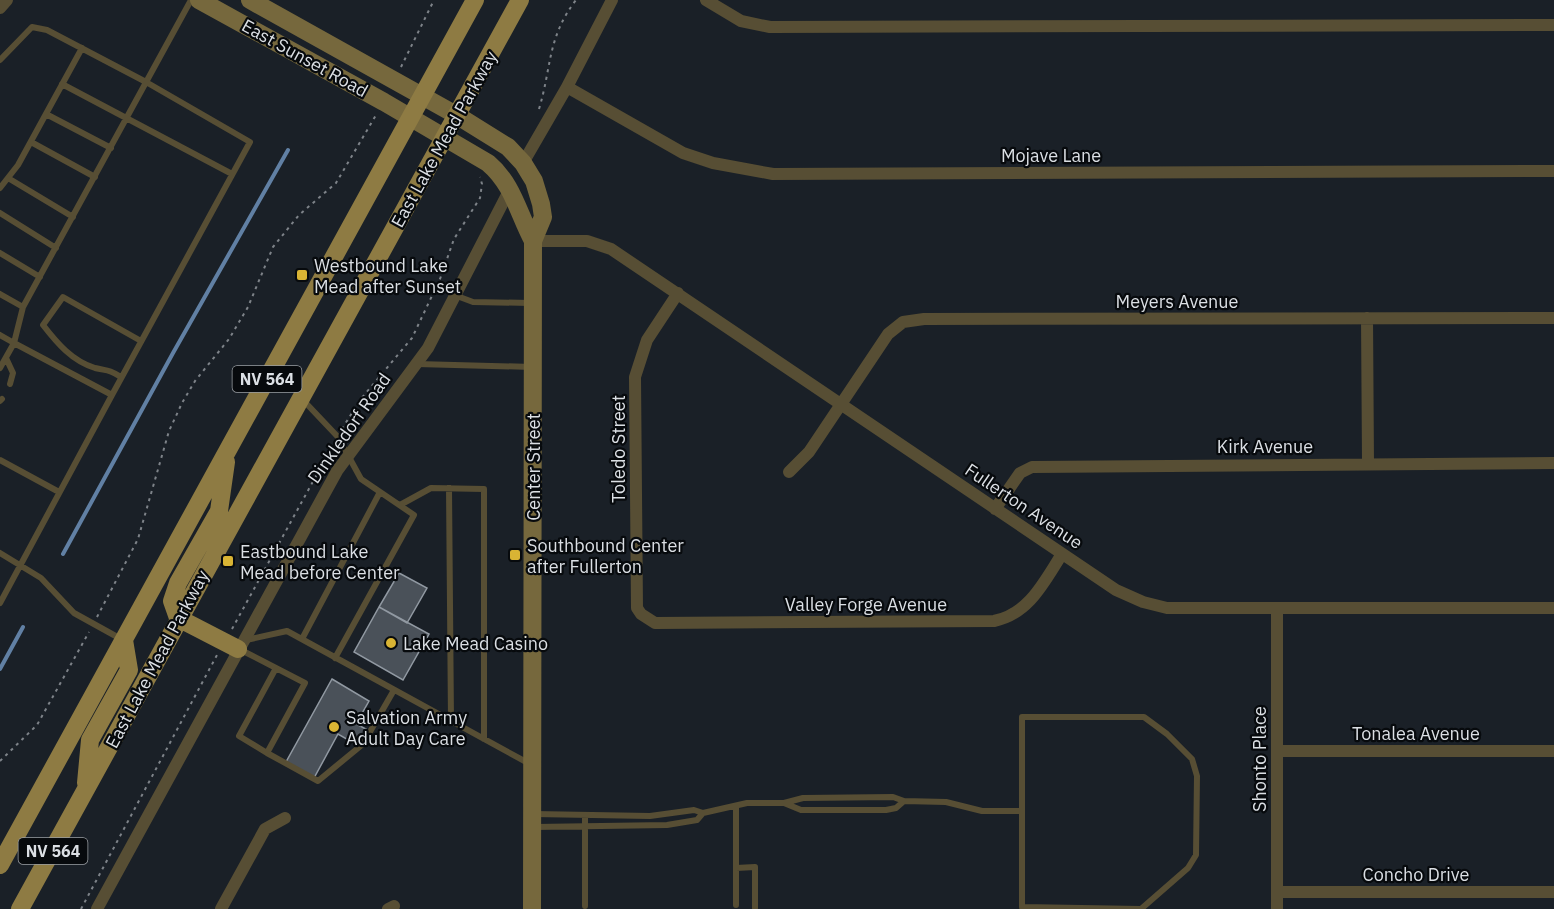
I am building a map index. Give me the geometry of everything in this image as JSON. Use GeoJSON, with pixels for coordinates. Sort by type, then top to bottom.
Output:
{"type":"FeatureCollection","features":[{"type":"Feature","properties":{"kind":"main road","name":"East Lake Mead Parkway"},"geometry":{"type":"LineString","coordinates":[[0,865],[475,0]]}},
{"type":"Feature","properties":{"kind":"main road","name":"East Lake Mead Parkway"},"geometry":{"type":"LineString","coordinates":[[20,909],[85,794],[178,618],[458,116],[520,0]]}},
{"type":"Feature","properties":{"kind":"main road"},"geometry":{"type":"LineString","coordinates":[[228,451],[219,511],[178,582],[172,601],[178,618],[240,645]]}},
{"type":"Feature","properties":{"kind":"main road"},"geometry":{"type":"LineString","coordinates":[[85,794],[90,740],[129,670],[124,640]]}},
{"type":"Feature","properties":{"kind":"street"},"geometry":{"type":"LineString","coordinates":[[0,8],[7,0]]}},
{"type":"Feature","properties":{"kind":"street","name":"East Sunset Road"},"geometry":{"type":"LineString","coordinates":[[199,0],[411,117]]}},
{"type":"Feature","properties":{"kind":"street","name":"East Sunset Road"},"geometry":{"type":"LineString","coordinates":[[250,0],[423,97]]}},
{"type":"Feature","properties":{"kind":"street"},"geometry":{"type":"LineString","coordinates":[[523,163],[567,87],[612,0]]}},
{"type":"Feature","properties":{"kind":"street"},"geometry":{"type":"LineString","coordinates":[[706,0],[741,21],[770,27],[1554,26]]}},
{"type":"Feature","properties":{"kind":"street","name":"Mojave Lane"},"geometry":{"type":"LineString","coordinates":[[567,87],[683,153],[712,163],[773,174],[1554,171]]}},
{"type":"Feature","properties":{"kind":"street","name":"Center Street"},"geometry":{"type":"LineString","coordinates":[[423,97],[508,147],[523,163],[534,181],[543,218],[533,241],[532,909]]}},
{"type":"Feature","properties":{"kind":"street","name":"Center Street"},"geometry":{"type":"LineString","coordinates":[[411,117],[488,163],[501,174],[533,241]]}},
{"type":"Feature","properties":{"kind":"street","name":"Dinkledorf Road"},"geometry":{"type":"LineString","coordinates":[[97,909],[337,471],[428,348],[457,296],[510,189]]}},
{"type":"Feature","properties":{"kind":"street","name":"Fullerton Avenue"},"geometry":{"type":"LineString","coordinates":[[533,241],[587,241],[611,249],[1116,590],[1143,602],[1167,608],[1554,608]]}},
{"type":"Feature","properties":{"kind":"street","name":"Toledo Street"},"geometry":{"type":"LineString","coordinates":[[641,614],[637,608],[635,377],[647,340],[678,293]]}},
{"type":"Feature","properties":{"kind":"street"},"geometry":{"type":"LineString","coordinates":[[1367,318],[1368,464]]}},
{"type":"Feature","properties":{"kind":"street","name":"Meyers Avenue"},"geometry":{"type":"LineString","coordinates":[[789,472],[809,452],[888,334],[903,322],[924,319],[1554,318]]}},
{"type":"Feature","properties":{"kind":"street","name":"Kirk Avenue"},"geometry":{"type":"LineString","coordinates":[[995,508],[1020,473],[1032,467],[1554,463]]}},
{"type":"Feature","properties":{"kind":"street","name":"Valley Forge Avenue"},"geometry":{"type":"LineString","coordinates":[[641,614],[656,623],[994,621],[1010,618],[1034,598],[1062,554]]}},
{"type":"Feature","properties":{"kind":"street","name":"Shonto Place"},"geometry":{"type":"LineString","coordinates":[[1277,609],[1277,909]]}},
{"type":"Feature","properties":{"kind":"street","name":"Tonalea Avenue"},"geometry":{"type":"LineString","coordinates":[[1277,751],[1554,751]]}},
{"type":"Feature","properties":{"kind":"street"},"geometry":{"type":"LineString","coordinates":[[221,909],[265,829],[285,818]]}},
{"type":"Feature","properties":{"kind":"street","name":"Concho Drive"},"geometry":{"type":"LineString","coordinates":[[1277,892],[1554,892]]}},
{"type":"Feature","properties":{"kind":"lane"},"geometry":{"type":"LineString","coordinates":[[0,369],[14,343],[24,307],[191,0]]}},
{"type":"Feature","properties":{"kind":"lane"},"geometry":{"type":"LineString","coordinates":[[0,60],[32,27],[48,30],[146,82],[250,142],[0,603]]}},
{"type":"Feature","properties":{"kind":"lane"},"geometry":{"type":"LineString","coordinates":[[0,188],[31,142],[82,48]]}},
{"type":"Feature","properties":{"kind":"lane"},"geometry":{"type":"LineString","coordinates":[[62,84],[232,174]]}},
{"type":"Feature","properties":{"kind":"lane"},"geometry":{"type":"LineString","coordinates":[[46,114],[111,148]]}},
{"type":"Feature","properties":{"kind":"lane"},"geometry":{"type":"LineString","coordinates":[[31,142],[95,177]]}},
{"type":"Feature","properties":{"kind":"lane"},"geometry":{"type":"LineString","coordinates":[[8,178],[73,217]]}},
{"type":"Feature","properties":{"kind":"lane"},"geometry":{"type":"LineString","coordinates":[[0,213],[56,248]]}},
{"type":"Feature","properties":{"kind":"lane"},"geometry":{"type":"LineString","coordinates":[[0,253],[40,277]]}},
{"type":"Feature","properties":{"kind":"lane"},"geometry":{"type":"LineString","coordinates":[[0,294],[24,307]]}},
{"type":"Feature","properties":{"kind":"lane"},"geometry":{"type":"LineString","coordinates":[[457,296],[472,302],[533,303]]}},
{"type":"Feature","properties":{"kind":"lane"},"geometry":{"type":"LineString","coordinates":[[121,377],[105,368],[95,368],[61,350],[43,325],[63,297],[141,341]]}},
{"type":"Feature","properties":{"kind":"lane"},"geometry":{"type":"LineString","coordinates":[[0,335],[112,395]]}},
{"type":"Feature","properties":{"kind":"lane"},"geometry":{"type":"LineString","coordinates":[[6,358],[13,373],[10,384]]}},
{"type":"Feature","properties":{"kind":"lane"},"geometry":{"type":"LineString","coordinates":[[416,364],[533,367]]}},
{"type":"Feature","properties":{"kind":"lane"},"geometry":{"type":"LineString","coordinates":[[300,397],[338,436],[361,479],[414,515],[335,658]]}},
{"type":"Feature","properties":{"kind":"lane"},"geometry":{"type":"LineString","coordinates":[[0,460],[59,492]]}},
{"type":"Feature","properties":{"kind":"lane"},"geometry":{"type":"LineString","coordinates":[[400,505],[430,488],[484,489],[484,739]]}},
{"type":"Feature","properties":{"kind":"lane"},"geometry":{"type":"LineString","coordinates":[[449,488],[451,721]]}},
{"type":"Feature","properties":{"kind":"lane"},"geometry":{"type":"LineString","coordinates":[[302,639],[380,492]]}},
{"type":"Feature","properties":{"kind":"lane"},"geometry":{"type":"LineString","coordinates":[[0,553],[41,578],[74,613],[124,640]]}},
{"type":"Feature","properties":{"kind":"lane"},"geometry":{"type":"LineString","coordinates":[[240,645],[286,631],[532,764]]}},
{"type":"Feature","properties":{"kind":"lane"},"geometry":{"type":"LineString","coordinates":[[240,645],[305,683],[267,753]]}},
{"type":"Feature","properties":{"kind":"lane"},"geometry":{"type":"LineString","coordinates":[[276,668],[239,736],[318,781],[363,744],[394,690]]}},
{"type":"Feature","properties":{"kind":"lane"},"geometry":{"type":"LineString","coordinates":[[1022,717],[1144,717],[1167,734],[1195,763],[1196,855],[1188,868],[1142,909],[1022,907],[1021,811],[1022,717]]}},
{"type":"Feature","properties":{"kind":"lane"},"geometry":{"type":"LineString","coordinates":[[532,821],[585,815],[666,815],[694,810],[703,813],[747,803],[784,803],[803,798],[850,797],[893,797],[904,801],[946,802],[982,812],[1021,811]]}},
{"type":"Feature","properties":{"kind":"lane"},"geometry":{"type":"LineString","coordinates":[[850,797],[850,810]]}},
{"type":"Feature","properties":{"kind":"lane"},"geometry":{"type":"LineString","coordinates":[[784,803],[801,810],[850,810],[892,809],[904,801]]}},
{"type":"Feature","properties":{"kind":"lane"},"geometry":{"type":"LineString","coordinates":[[736,807],[736,905]]}},
{"type":"Feature","properties":{"kind":"lane"},"geometry":{"type":"LineString","coordinates":[[532,821],[585,826],[667,825],[696,820],[703,813]]}},
{"type":"Feature","properties":{"kind":"lane"},"geometry":{"type":"LineString","coordinates":[[585,815],[585,906]]}},
{"type":"Feature","properties":{"kind":"lane"},"geometry":{"type":"LineString","coordinates":[[633,816],[633,826]]}},
{"type":"Feature","properties":{"kind":"lane"},"geometry":{"type":"LineString","coordinates":[[736,868],[755,867],[755,908]]}},
{"type":"Feature","properties":{"kind":"path"},"geometry":{"type":"LineString","coordinates":[[395,81],[434,0]]}},
{"type":"Feature","properties":{"kind":"path"},"geometry":{"type":"LineString","coordinates":[[0,761],[37,725],[138,539],[169,431],[182,403],[195,381],[229,339],[243,315],[273,247],[299,215],[336,183],[384,102]]}},
{"type":"Feature","properties":{"kind":"building"},"geometry":{"type":"Polygon","coordinates":[[[399,573],[427,588],[407,623],[379,607],[399,573]]]}},
{"type":"Feature","properties":{"kind":"building","name":"Lake Mead Casino"},"geometry":{"type":"Polygon","coordinates":[[[379,607],[429,634],[403,680],[354,652],[379,607]]]}},
{"type":"Feature","properties":{"kind":"building","name":"Salvation Army Adult Day Care"},"geometry":{"type":"Polygon","coordinates":[[[332,679],[369,701],[356,724],[366,729],[357,745],[338,734],[314,778],[286,762],[332,679]]]}},
{"type":"Feature","properties":{"kind":"waterway"},"geometry":{"type":"LineString","coordinates":[[63,554],[288,150]]}},
{"type":"Feature","properties":{"kind":"waterway"},"geometry":{"type":"LineString","coordinates":[[0,669],[23,627]]}},
{"type":"Feature","properties":{"kind":"place","name":"Westbound Lake Mead after Sunset"},"geometry":{"type":"Point","coordinates":[302,275]}},
{"type":"Feature","properties":{"kind":"place","name":"Southbound Center after Fullerton"},"geometry":{"type":"Point","coordinates":[515,555]}},
{"type":"Feature","properties":{"kind":"place","name":"Eastbound Lake Mead before Center"},"geometry":{"type":"Point","coordinates":[228,561]}},
{"type":"Feature","properties":{"kind":"place","name":"Lake Mead Casino"},"geometry":{"type":"Point","coordinates":[391,643]}},
{"type":"Feature","properties":{"kind":"place","name":"Salvation Army Adult Day Care"},"geometry":{"type":"Point","coordinates":[334,727]}}]}
